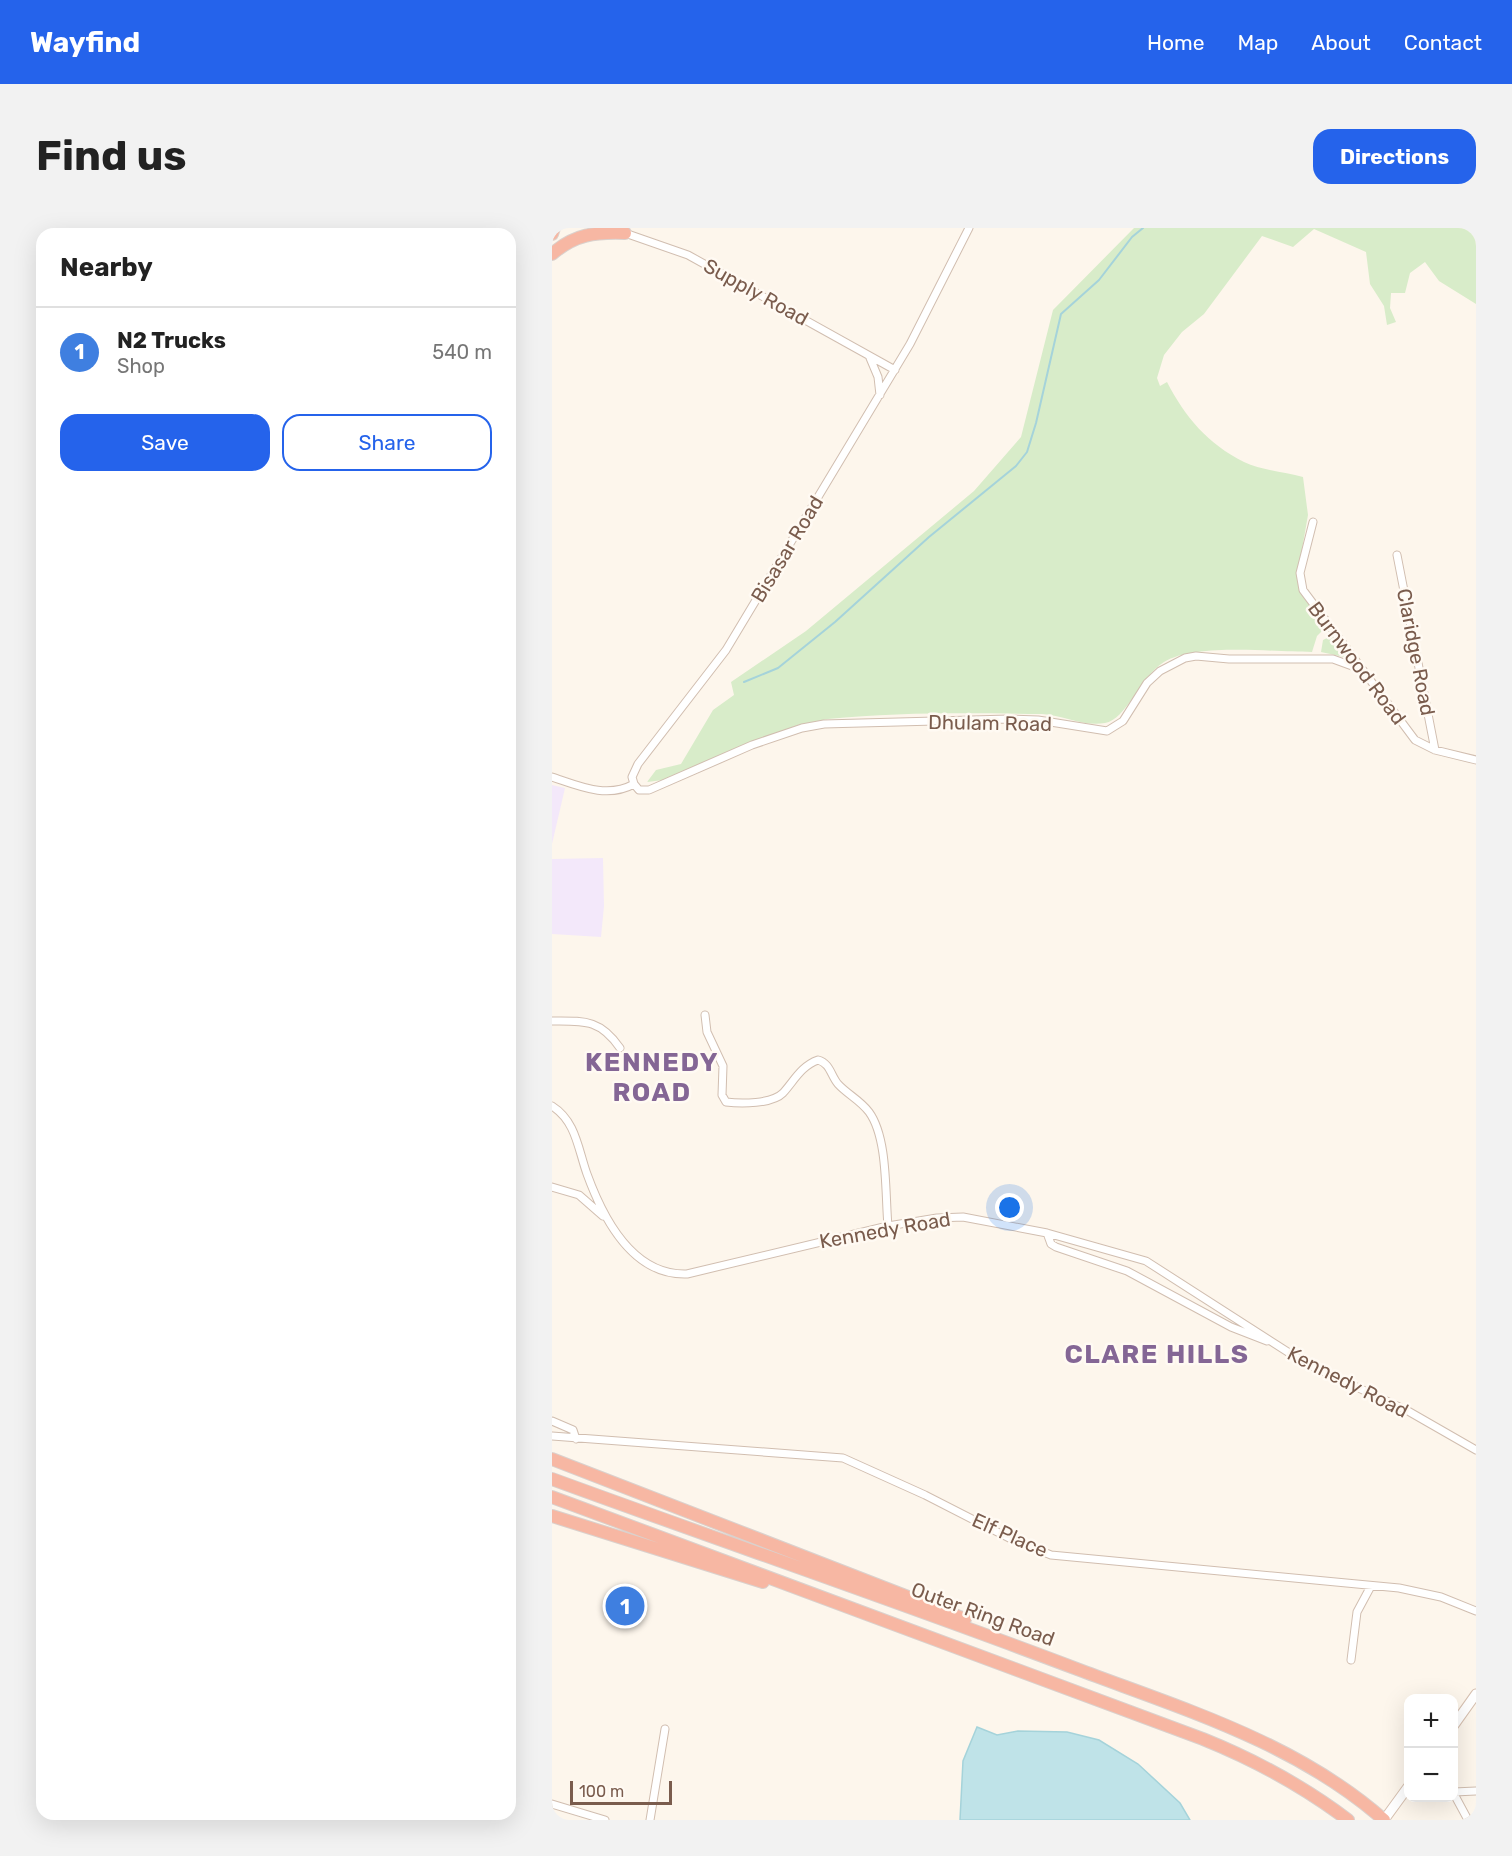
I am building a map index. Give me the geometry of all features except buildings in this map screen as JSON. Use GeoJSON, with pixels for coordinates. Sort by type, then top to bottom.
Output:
{"type":"FeatureCollection","features":[{"type":"Feature","properties":{"kind":"highway"},"geometry":{"type":"LineString","coordinates":[[552,234],[554,228]]}},
{"type":"Feature","properties":{"kind":"highway"},"geometry":{"type":"LineString","coordinates":[[552,254],[568,241],[588,233],[625,233]]}},
{"type":"Feature","properties":{"kind":"highway"},"geometry":{"type":"LineString","coordinates":[[552,1459],[974,1623],[1004,1642]]}},
{"type":"Feature","properties":{"kind":"highway","name":"Outer Ring Road"},"geometry":{"type":"LineString","coordinates":[[552,1479],[1004,1642],[1254,1737],[1315,1770],[1384,1820]]}},
{"type":"Feature","properties":{"kind":"highway","name":"Outer Ring Road"},"geometry":{"type":"LineString","coordinates":[[552,1497],[1226,1748],[1306,1790],[1348,1820]]}},
{"type":"Feature","properties":{"kind":"highway"},"geometry":{"type":"LineString","coordinates":[[552,1516],[754,1580],[788,1585]]}},
{"type":"Feature","properties":{"kind":"street","name":"Supply Road"},"geometry":{"type":"LineString","coordinates":[[611,228],[688,255],[895,370]]}},
{"type":"Feature","properties":{"kind":"street","name":"Bisasar Road"},"geometry":{"type":"LineString","coordinates":[[634,784],[632,777],[638,764],[726,650],[880,395],[934,300],[969,228]]}},
{"type":"Feature","properties":{"kind":"street"},"geometry":{"type":"LineString","coordinates":[[869,356],[878,377],[880,395]]}},
{"type":"Feature","properties":{"kind":"street","name":"Burnwood Road"},"geometry":{"type":"LineString","coordinates":[[1312,522],[1300,573],[1301,586],[1415,740],[1435,750],[1476,760]]}},
{"type":"Feature","properties":{"kind":"street","name":"Claridge Road"},"geometry":{"type":"LineString","coordinates":[[1397,555],[1435,750]]}},
{"type":"Feature","properties":{"kind":"street","name":"Dhulam Road"},"geometry":{"type":"LineString","coordinates":[[634,784],[639,789],[649,790],[777,735],[824,724],[1010,719],[1038,720],[1107,731],[1123,721],[1147,683],[1160,671],[1185,658],[1196,656],[1230,659],[1333,659],[1363,670]]}},
{"type":"Feature","properties":{"kind":"street"},"geometry":{"type":"LineString","coordinates":[[552,777],[600,791],[614,791],[634,784]]}},
{"type":"Feature","properties":{"kind":"street"},"geometry":{"type":"LineString","coordinates":[[705,1015],[706,1032],[723,1066],[722,1095],[726,1102],[746,1103],[777,1097],[803,1069],[818,1060],[829,1068],[838,1084],[864,1106],[875,1121],[880,1137],[888,1226]]}},
{"type":"Feature","properties":{"kind":"street"},"geometry":{"type":"LineString","coordinates":[[552,1021],[594,1023],[620,1048]]}},
{"type":"Feature","properties":{"kind":"street","name":"Kennedy Road"},"geometry":{"type":"LineString","coordinates":[[552,1106],[562,1113],[572,1127],[587,1175],[606,1219],[629,1249],[657,1270],[676,1274],[705,1270],[888,1226],[963,1217],[1047,1233],[1146,1261],[1305,1363],[1408,1411],[1476,1450]]}},
{"type":"Feature","properties":{"kind":"street"},"geometry":{"type":"LineString","coordinates":[[552,1187],[579,1196],[606,1219]]}},
{"type":"Feature","properties":{"kind":"street"},"geometry":{"type":"LineString","coordinates":[[1047,1233],[1050,1244],[1127,1271],[1231,1327],[1260,1340],[1270,1341]]}},
{"type":"Feature","properties":{"kind":"street"},"geometry":{"type":"LineString","coordinates":[[552,1421],[573,1430],[576,1439]]}},
{"type":"Feature","properties":{"kind":"street","name":"Elf Place"},"geometry":{"type":"LineString","coordinates":[[552,1436],[843,1458],[900,1483],[1013,1540],[1051,1555],[1429,1593],[1476,1611]]}},
{"type":"Feature","properties":{"kind":"street"},"geometry":{"type":"LineString","coordinates":[[1351,1660],[1358,1608],[1371,1586]]}},
{"type":"Feature","properties":{"kind":"street"},"geometry":{"type":"LineString","coordinates":[[1458,1719],[1476,1694]]}},
{"type":"Feature","properties":{"kind":"street"},"geometry":{"type":"LineString","coordinates":[[650,1820],[665,1729]]}},
{"type":"Feature","properties":{"kind":"street"},"geometry":{"type":"LineString","coordinates":[[1458,1793],[1476,1791]]}},
{"type":"Feature","properties":{"kind":"street"},"geometry":{"type":"LineString","coordinates":[[1384,1820],[1404,1792]]}},
{"type":"Feature","properties":{"kind":"street"},"geometry":{"type":"LineString","coordinates":[[1458,1801],[1467,1819]]}},
{"type":"Feature","properties":{"kind":"street"},"geometry":{"type":"LineString","coordinates":[[552,1804],[605,1820]]}},
{"type":"Feature","properties":{"kind":"shaded area"},"geometry":{"type":"Polygon","coordinates":[[[552,785],[565,788],[552,844],[552,785]]]}},
{"type":"Feature","properties":{"kind":"shaded area"},"geometry":{"type":"Polygon","coordinates":[[[603,858],[604,906],[601,937],[552,934],[552,859],[603,858]]]}},
{"type":"Feature","properties":{"kind":"green space"},"geometry":{"type":"Polygon","coordinates":[[[1134,228],[1476,228],[1476,304],[1439,281],[1425,262],[1410,273],[1405,293],[1391,293],[1390,308],[1396,322],[1387,325],[1384,306],[1370,284],[1366,252],[1314,229],[1293,247],[1262,236],[1204,314],[1182,332],[1164,355],[1157,378],[1160,386],[1167,382],[1190,418],[1219,447],[1251,465],[1303,477],[1308,515],[1297,578],[1299,587],[1325,628],[1317,636],[1312,652],[1215,650],[1178,656],[1164,662],[1156,669],[1120,714],[1105,723],[1081,722],[1042,714],[908,714],[828,719],[798,725],[663,780],[647,782],[656,770],[681,764],[713,710],[734,695],[731,682],[806,631],[974,491],[1021,437],[1053,310],[1134,228]]]}},
{"type":"Feature","properties":{"kind":"green space"},"geometry":{"type":"Polygon","coordinates":[[[1333,635],[1350,658],[1321,652],[1323,640],[1333,635]]]}},
{"type":"Feature","properties":{"kind":"water"},"geometry":{"type":"Polygon","coordinates":[[[977,1727],[997,1735],[1018,1731],[1067,1732],[1099,1740],[1138,1764],[1180,1803],[1190,1820],[960,1820],[963,1761],[977,1727]]]}},
{"type":"Feature","properties":{"kind":"waterway"},"geometry":{"type":"LineString","coordinates":[[744,682],[778,668],[835,622],[929,537],[1016,466],[1027,452],[1036,423],[1061,314],[1099,280],[1132,237],[1143,228]]}},
{"type":"Feature","properties":{"kind":"place","name":"N2 Trucks"},"geometry":{"type":"Point","coordinates":[625,1606]}},
{"type":"Feature","properties":{"kind":"district","name":"KENNEDY ROAD"},"geometry":{"type":"Point","coordinates":[652,1077]}},
{"type":"Feature","properties":{"kind":"district","name":"CLARE HILLS"},"geometry":{"type":"Point","coordinates":[1157,1354]}}]}
